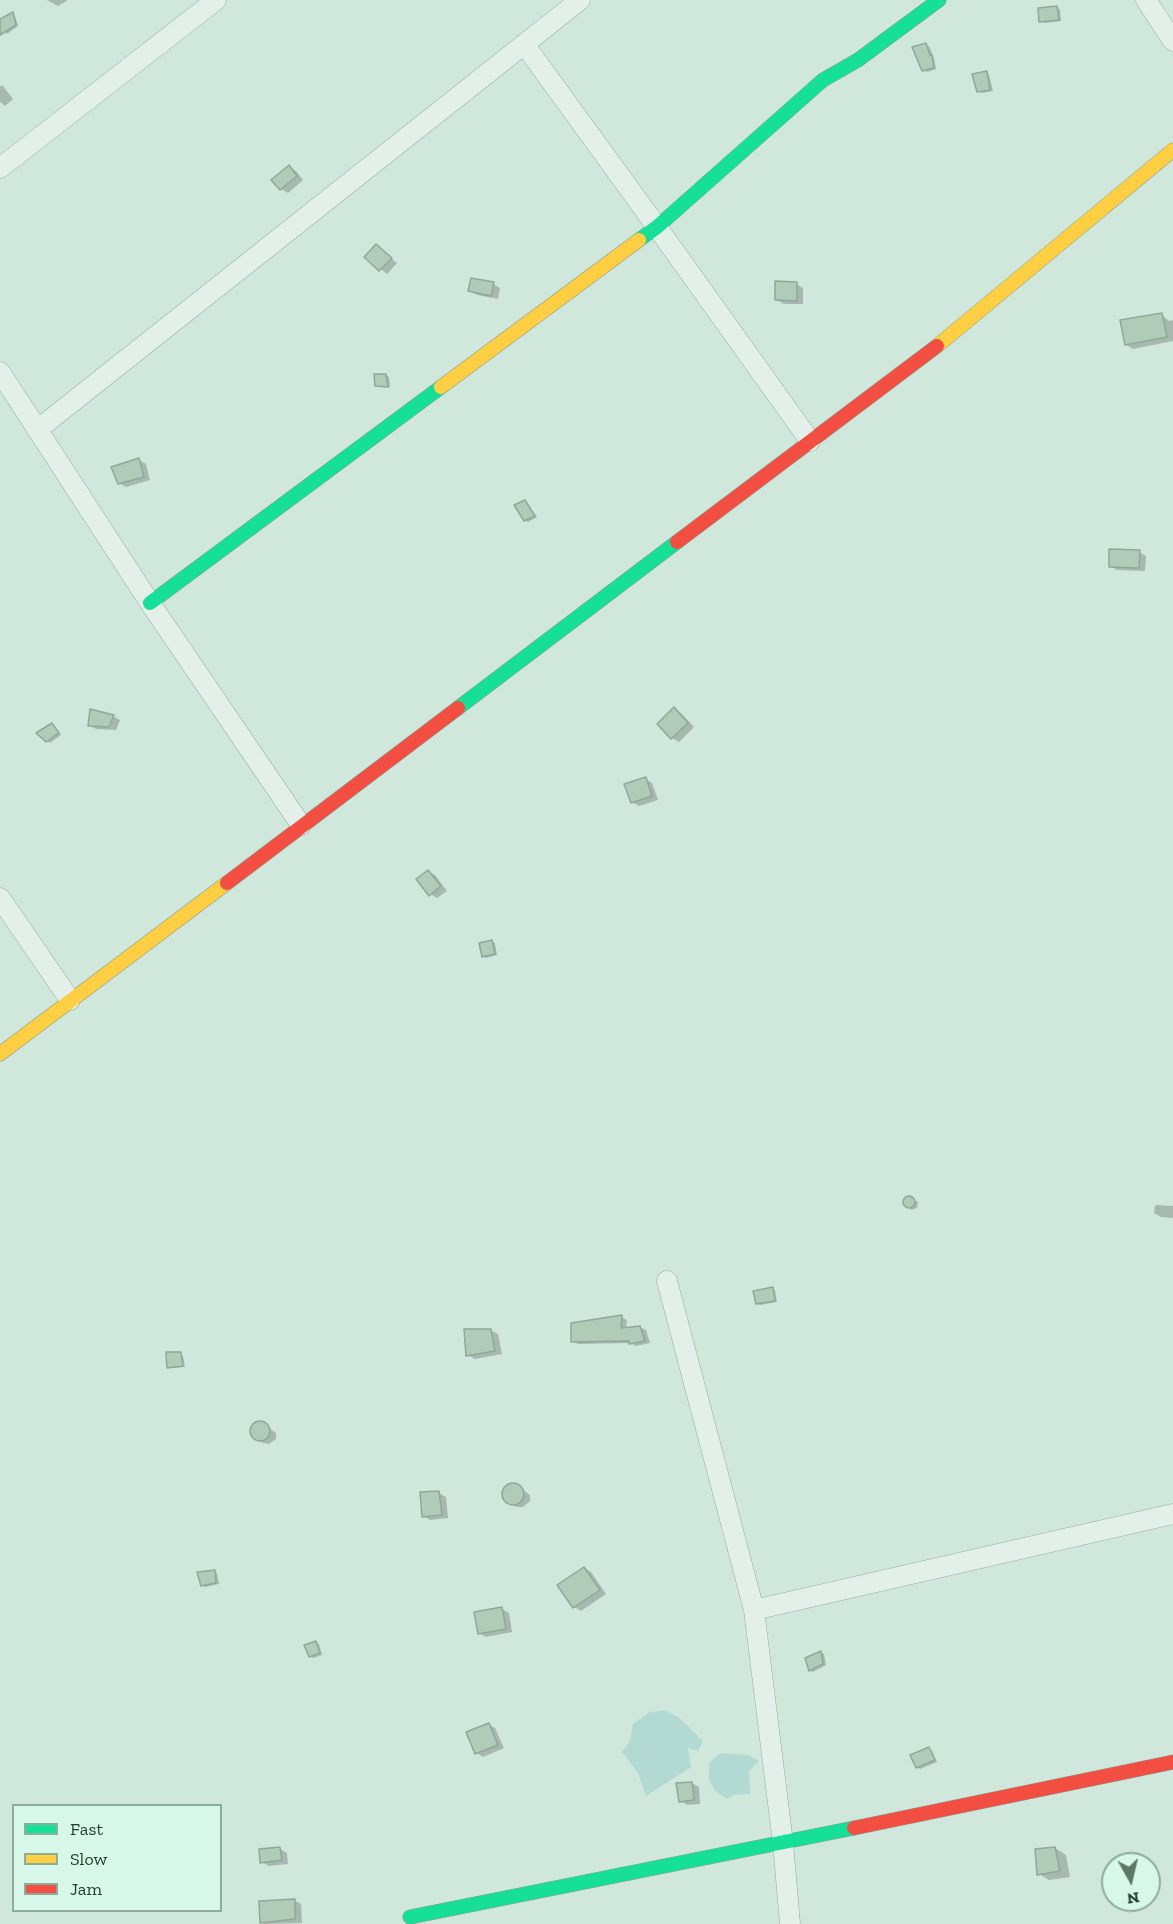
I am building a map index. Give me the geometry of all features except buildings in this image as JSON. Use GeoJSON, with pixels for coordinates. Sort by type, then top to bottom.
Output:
{"type":"FeatureCollection","features":[{"type":"Feature","properties":{"kind":"street"},"geometry":{"type":"LineString","coordinates":[[0,168],[216,0]]}},
{"type":"Feature","properties":{"kind":"street"},"geometry":{"type":"LineString","coordinates":[[37,430],[580,0]]}},
{"type":"Feature","properties":{"kind":"street"},"geometry":{"type":"LineString","coordinates":[[150,603],[657,226],[823,80],[858,60],[939,0]]}},
{"type":"Feature","properties":{"kind":"street"},"geometry":{"type":"LineString","coordinates":[[1146,0],[1173,41]]}},
{"type":"Feature","properties":{"kind":"street"},"geometry":{"type":"LineString","coordinates":[[524,44],[810,441]]}},
{"type":"Feature","properties":{"kind":"street"},"geometry":{"type":"LineString","coordinates":[[0,1054],[938,345],[1173,150]]}},
{"type":"Feature","properties":{"kind":"street"},"geometry":{"type":"LineString","coordinates":[[0,372],[150,603],[301,825]]}},
{"type":"Feature","properties":{"kind":"street"},"geometry":{"type":"LineString","coordinates":[[0,898],[70,1000]]}},
{"type":"Feature","properties":{"kind":"street"},"geometry":{"type":"LineString","coordinates":[[667,1281],[754,1610],[783,1843],[790,1924]]}},
{"type":"Feature","properties":{"kind":"street"},"geometry":{"type":"LineString","coordinates":[[754,1610],[1173,1514]]}},
{"type":"Feature","properties":{"kind":"street"},"geometry":{"type":"LineString","coordinates":[[410,1917],[1173,1762]]}},
{"type":"Feature","properties":{"kind":"shaded area"},"geometry":{"type":"Polygon","coordinates":[[[665,1710],[678,1717],[703,1741],[698,1751],[688,1748],[691,1767],[646,1796],[638,1773],[622,1752],[630,1741],[633,1724],[650,1712],[665,1710]]]}},
{"type":"Feature","properties":{"kind":"shaded area"},"geometry":{"type":"Polygon","coordinates":[[[720,1753],[748,1755],[759,1761],[749,1771],[750,1794],[734,1795],[727,1799],[715,1791],[709,1780],[709,1763],[720,1753]]]}},
{"type":"Feature","properties":{"kind":"traffic: fast"},"geometry":{"type":"LineString","coordinates":[[639,240],[657,227],[823,80],[858,60],[939,0]]}},
{"type":"Feature","properties":{"kind":"traffic: fast"},"geometry":{"type":"LineString","coordinates":[[150,603],[441,387]]}},
{"type":"Feature","properties":{"kind":"traffic: fast"},"geometry":{"type":"LineString","coordinates":[[458,708],[677,542]]}},
{"type":"Feature","properties":{"kind":"traffic: fast"},"geometry":{"type":"LineString","coordinates":[[410,1917],[854,1828]]}},
{"type":"Feature","properties":{"kind":"traffic: slow"},"geometry":{"type":"LineString","coordinates":[[937,346],[1173,150]]}},
{"type":"Feature","properties":{"kind":"traffic: slow"},"geometry":{"type":"LineString","coordinates":[[441,387],[639,240]]}},
{"type":"Feature","properties":{"kind":"traffic: slow"},"geometry":{"type":"LineString","coordinates":[[0,1054],[227,883]]}},
{"type":"Feature","properties":{"kind":"traffic: jam"},"geometry":{"type":"LineString","coordinates":[[677,542],[937,346]]}},
{"type":"Feature","properties":{"kind":"traffic: jam"},"geometry":{"type":"LineString","coordinates":[[227,883],[458,708]]}},
{"type":"Feature","properties":{"kind":"traffic: jam"},"geometry":{"type":"LineString","coordinates":[[854,1828],[1173,1762]]}}]}
